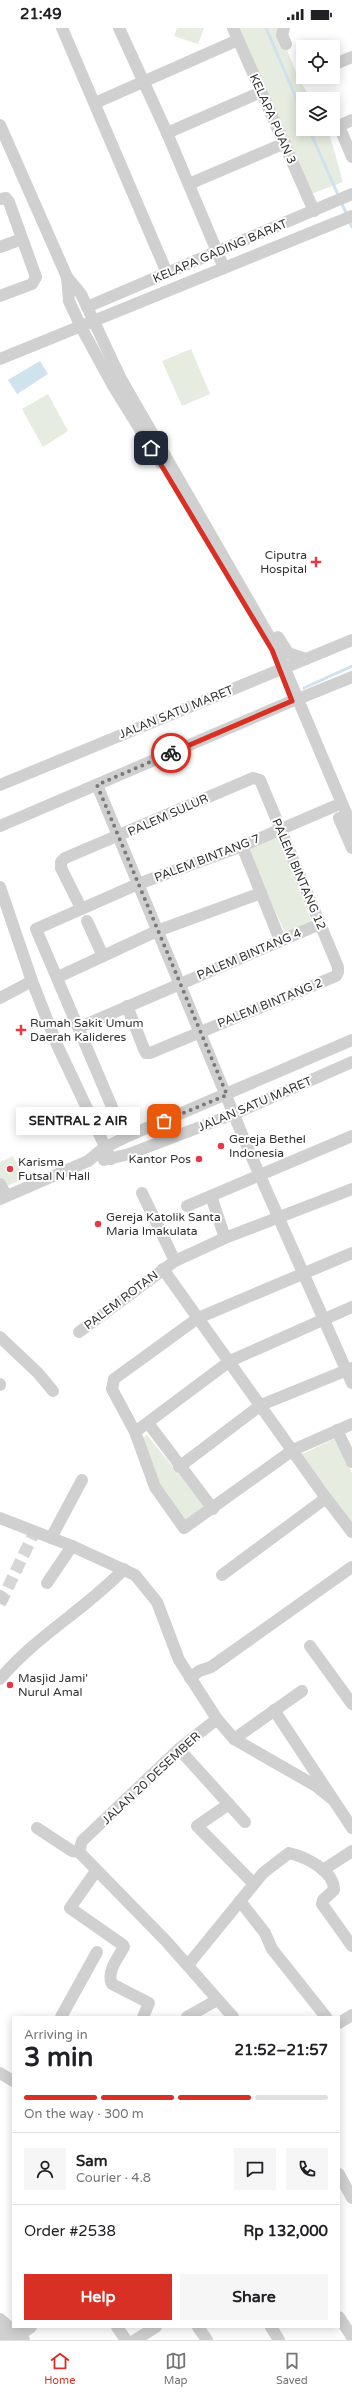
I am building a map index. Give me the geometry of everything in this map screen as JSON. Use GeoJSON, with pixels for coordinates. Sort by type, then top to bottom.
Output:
{"type":"FeatureCollection","features":[{"type":"Feature","properties":{"kind":"street"},"geometry":{"type":"LineString","coordinates":[[62,28],[167,273]]}},
{"type":"Feature","properties":{"kind":"street"},"geometry":{"type":"LineString","coordinates":[[119,28],[167,132],[224,268]]}},
{"type":"Feature","properties":{"kind":"street","name":"KELAPA PUAN 3"},"geometry":{"type":"LineString","coordinates":[[233,28],[284,143],[319,208]]}},
{"type":"Feature","properties":{"kind":"street"},"geometry":{"type":"LineString","coordinates":[[284,28],[282,35],[286,44]]}},
{"type":"Feature","properties":{"kind":"street"},"geometry":{"type":"LineString","coordinates":[[95,103],[238,40]]}},
{"type":"Feature","properties":{"kind":"street"},"geometry":{"type":"LineString","coordinates":[[340,63],[352,57]]}},
{"type":"Feature","properties":{"kind":"street"},"geometry":{"type":"LineString","coordinates":[[167,132],[261,92]]}},
{"type":"Feature","properties":{"kind":"street"},"geometry":{"type":"LineString","coordinates":[[352,120],[339,126],[352,157]]}},
{"type":"Feature","properties":{"kind":"street"},"geometry":{"type":"LineString","coordinates":[[0,125],[67,277],[77,288],[122,379],[228,565],[295,700],[352,827]]}},
{"type":"Feature","properties":{"kind":"street"},"geometry":{"type":"LineString","coordinates":[[189,184],[284,143]]}},
{"type":"Feature","properties":{"kind":"street","name":"KELAPA GADING BARAT"},"geometry":{"type":"LineString","coordinates":[[87,307],[350,195]]}},
{"type":"Feature","properties":{"kind":"street"},"geometry":{"type":"LineString","coordinates":[[0,199],[6,198],[9,202],[35,281],[32,284],[0,296]]}},
{"type":"Feature","properties":{"kind":"street"},"geometry":{"type":"LineString","coordinates":[[0,359],[352,216]]}},
{"type":"Feature","properties":{"kind":"street"},"geometry":{"type":"LineString","coordinates":[[0,247],[22,239]]}},
{"type":"Feature","properties":{"kind":"street"},"geometry":{"type":"LineString","coordinates":[[67,277],[69,301],[81,327],[112,384],[268,643],[278,668]]}},
{"type":"Feature","properties":{"kind":"street"},"geometry":{"type":"LineString","coordinates":[[228,565],[236,567],[288,653],[306,659]]}},
{"type":"Feature","properties":{"kind":"street","name":"JALAN SATU MARET"},"geometry":{"type":"LineString","coordinates":[[0,785],[278,668],[306,659],[352,640]]}},
{"type":"Feature","properties":{"kind":"street"},"geometry":{"type":"LineString","coordinates":[[0,826],[352,677]]}},
{"type":"Feature","properties":{"kind":"street"},"geometry":{"type":"LineString","coordinates":[[295,700],[352,848]]}},
{"type":"Feature","properties":{"kind":"street","name":"PALEM BINTANG 12"},"geometry":{"type":"LineString","coordinates":[[257,778],[260,780],[320,924],[338,972]]}},
{"type":"Feature","properties":{"kind":"street","name":"PALEM SULUR"},"geometry":{"type":"LineString","coordinates":[[81,908],[60,864],[65,858],[257,778]]}},
{"type":"Feature","properties":{"kind":"street"},"geometry":{"type":"LineString","coordinates":[[97,785],[199,1032],[303,1273],[349,1369],[352,1383]]}},
{"type":"Feature","properties":{"kind":"street","name":"PALEM BINTANG 7"},"geometry":{"type":"LineString","coordinates":[[58,977],[36,929],[138,884],[242,846],[335,806]]}},
{"type":"Feature","properties":{"kind":"street"},"geometry":{"type":"LineString","coordinates":[[242,846],[280,940]]}},
{"type":"Feature","properties":{"kind":"street"},"geometry":{"type":"LineString","coordinates":[[0,887],[32,982],[58,1047],[104,1148],[111,1159]]}},
{"type":"Feature","properties":{"kind":"street"},"geometry":{"type":"LineString","coordinates":[[112,1107],[58,977],[157,931],[261,892]]}},
{"type":"Feature","properties":{"kind":"street"},"geometry":{"type":"LineString","coordinates":[[87,921],[103,956]]}},
{"type":"Feature","properties":{"kind":"street","name":"PALEM BINTANG 4"},"geometry":{"type":"LineString","coordinates":[[80,1027],[320,924]]}},
{"type":"Feature","properties":{"kind":"street","name":"PALEM BINTANG 2"},"geometry":{"type":"LineString","coordinates":[[127,1006],[146,1052],[150,1053],[336,976],[338,972]]}},
{"type":"Feature","properties":{"kind":"street"},"geometry":{"type":"LineString","coordinates":[[0,998],[32,982]]}},
{"type":"Feature","properties":{"kind":"street","name":"JALAN SATU MARET"},"geometry":{"type":"LineString","coordinates":[[3,1197],[88,1161],[104,1148],[352,1040]]}},
{"type":"Feature","properties":{"kind":"street","name":"JALAN SATU MARET"},"geometry":{"type":"LineString","coordinates":[[88,1161],[111,1159],[234,1114],[352,1062]]}},
{"type":"Feature","properties":{"kind":"street"},"geometry":{"type":"LineString","coordinates":[[187,1206],[352,1136]]}},
{"type":"Feature","properties":{"kind":"street"},"geometry":{"type":"LineString","coordinates":[[0,1184],[3,1197]]}},
{"type":"Feature","properties":{"kind":"street","name":"PALEM ROTAN"},"geometry":{"type":"LineString","coordinates":[[79,1332],[175,1261],[278,1216],[352,1189]]}},
{"type":"Feature","properties":{"kind":"street"},"geometry":{"type":"LineString","coordinates":[[142,1193],[175,1261]]}},
{"type":"Feature","properties":{"kind":"street"},"geometry":{"type":"LineString","coordinates":[[211,1196],[225,1238]]}},
{"type":"Feature","properties":{"kind":"street"},"geometry":{"type":"LineString","coordinates":[[352,1253],[198,1318],[114,1379],[112,1389],[135,1432],[152,1482],[181,1526],[184,1528],[293,1450],[352,1424]]}},
{"type":"Feature","properties":{"kind":"street"},"geometry":{"type":"LineString","coordinates":[[163,1269],[262,1405],[326,1498],[352,1532]]}},
{"type":"Feature","properties":{"kind":"street"},"geometry":{"type":"LineString","coordinates":[[135,1432],[230,1361],[324,1318],[352,1307]]}},
{"type":"Feature","properties":{"kind":"street"},"geometry":{"type":"LineString","coordinates":[[0,1338],[38,1373],[53,1391]]}},
{"type":"Feature","properties":{"kind":"street"},"geometry":{"type":"LineString","coordinates":[[179,1467],[262,1405],[349,1369]]}},
{"type":"Feature","properties":{"kind":"street"},"geometry":{"type":"LineString","coordinates":[[148,1423],[179,1467],[213,1508]]}},
{"type":"Feature","properties":{"kind":"street"},"geometry":{"type":"LineString","coordinates":[[336,1430],[352,1462]]}},
{"type":"Feature","properties":{"kind":"street"},"geometry":{"type":"LineString","coordinates":[[51,1538],[82,1480]]}},
{"type":"Feature","properties":{"kind":"street"},"geometry":{"type":"LineString","coordinates":[[222,1575],[326,1498]]}},
{"type":"Feature","properties":{"kind":"street"},"geometry":{"type":"LineString","coordinates":[[0,1518],[72,1546],[124,1569],[139,1579],[157,1602],[179,1660],[217,1719],[234,1739],[316,1786],[331,1798]]}},
{"type":"Feature","properties":{"kind":"street"},"geometry":{"type":"LineString","coordinates":[[47,1583],[72,1546]]}},
{"type":"Feature","properties":{"kind":"street"},"geometry":{"type":"LineString","coordinates":[[192,1681],[205,1678],[211,1667],[352,1566]]}},
{"type":"Feature","properties":{"kind":"street"},"geometry":{"type":"LineString","coordinates":[[0,1679],[37,1644],[110,1584],[124,1569]]}},
{"type":"Feature","properties":{"kind":"street"},"geometry":{"type":"LineString","coordinates":[[310,1646],[352,1704]]}},
{"type":"Feature","properties":{"kind":"street"},"geometry":{"type":"LineString","coordinates":[[234,1739],[302,1691]]}},
{"type":"Feature","properties":{"kind":"street"},"geometry":{"type":"LineString","coordinates":[[274,1710],[352,1828]]}},
{"type":"Feature","properties":{"kind":"street","name":"JALAN 20 DESEMBER"},"geometry":{"type":"LineString","coordinates":[[79,1852],[82,1842],[179,1749],[217,1719]]}},
{"type":"Feature","properties":{"kind":"street"},"geometry":{"type":"LineString","coordinates":[[179,1749],[245,1822]]}},
{"type":"Feature","properties":{"kind":"street"},"geometry":{"type":"LineString","coordinates":[[229,1804],[197,1826],[254,1884]]}},
{"type":"Feature","properties":{"kind":"street"},"geometry":{"type":"LineString","coordinates":[[37,1828],[72,1851],[79,1852],[188,1965],[232,2016]]}},
{"type":"Feature","properties":{"kind":"street"},"geometry":{"type":"LineString","coordinates":[[323,1870],[352,1851]]}},
{"type":"Feature","properties":{"kind":"street"},"geometry":{"type":"LineString","coordinates":[[188,1965],[254,1884],[263,1874],[288,1853],[301,1856],[323,1870],[334,1884],[334,1890],[323,1900],[322,1904],[352,1946]]}},
{"type":"Feature","properties":{"kind":"street"},"geometry":{"type":"LineString","coordinates":[[96,1871],[70,1908],[123,1944],[124,1947],[111,1971],[109,1979],[112,1984],[150,2003],[144,2016]]}},
{"type":"Feature","properties":{"kind":"street"},"geometry":{"type":"LineString","coordinates":[[240,1901],[265,1933],[272,1949],[325,2016]]}},
{"type":"Feature","properties":{"kind":"street"},"geometry":{"type":"LineString","coordinates":[[62,2016],[97,1952]]}},
{"type":"Feature","properties":{"kind":"street"},"geometry":{"type":"LineString","coordinates":[[189,2016],[217,2000]]}},
{"type":"Feature","properties":{"kind":"street"},"geometry":{"type":"LineString","coordinates":[[340,2022],[352,2015]]}},
{"type":"Feature","properties":{"kind":"street"},"geometry":{"type":"LineString","coordinates":[[0,2073],[12,2080]]}},
{"type":"Feature","properties":{"kind":"street"},"geometry":{"type":"LineString","coordinates":[[340,2175],[348,2183],[352,2198]]}},
{"type":"Feature","properties":{"kind":"street"},"geometry":{"type":"LineString","coordinates":[[0,2319],[16,2339]]}},
{"type":"Feature","properties":{"kind":"street"},"geometry":{"type":"LineString","coordinates":[[340,2319],[352,2337]]}},
{"type":"Feature","properties":{"kind":"street"},"geometry":{"type":"LineString","coordinates":[[16,2339],[31,2328]]}},
{"type":"Feature","properties":{"kind":"street"},"geometry":{"type":"LineString","coordinates":[[118,2328],[126,2340]]}},
{"type":"Feature","properties":{"kind":"street"},"geometry":{"type":"LineString","coordinates":[[135,2340],[154,2328]]}},
{"type":"Feature","properties":{"kind":"street"},"geometry":{"type":"LineString","coordinates":[[199,2328],[207,2340]]}},
{"type":"Feature","properties":{"kind":"street"},"geometry":{"type":"LineString","coordinates":[[272,2328],[279,2340]]}},
{"type":"Feature","properties":{"kind":"street"},"geometry":{"type":"LineString","coordinates":[[0,2333],[16,2339]]}},
{"type":"Feature","properties":{"kind":"shaded area"},"geometry":{"type":"Polygon","coordinates":[[[177,28],[204,28],[198,44],[174,36],[177,28]]]}},
{"type":"Feature","properties":{"kind":"shaded area"},"geometry":{"type":"Polygon","coordinates":[[[237,28],[278,28],[296,72],[296,84],[302,84],[307,92],[296,92],[296,136],[330,136],[343,182],[306,196],[237,28]]]}},
{"type":"Feature","properties":{"kind":"shaded area"},"geometry":{"type":"Polygon","coordinates":[[[191,349],[210,394],[182,406],[162,361],[191,349]]]}},
{"type":"Feature","properties":{"kind":"shaded area"},"geometry":{"type":"Polygon","coordinates":[[[48,394],[68,431],[43,447],[22,409],[48,394]]]}},
{"type":"Feature","properties":{"kind":"shaded area"},"geometry":{"type":"Polygon","coordinates":[[[277,835],[313,925],[286,935],[247,849],[277,835]]]}},
{"type":"Feature","properties":{"kind":"shaded area","name":"Karisma Futsal N Hall"},"geometry":{"type":"Polygon","coordinates":[[[13,1156],[24,1178],[5,1187],[0,1177],[0,1162],[13,1156]]]}},
{"type":"Feature","properties":{"kind":"shaded area"},"geometry":{"type":"Polygon","coordinates":[[[147,1435],[206,1508],[185,1525],[154,1481],[139,1440],[147,1435]]]}},
{"type":"Feature","properties":{"kind":"shaded area"},"geometry":{"type":"Polygon","coordinates":[[[336,1438],[352,1473],[352,1524],[302,1454],[336,1438]]]}},
{"type":"Feature","properties":{"kind":"water"},"geometry":{"type":"Polygon","coordinates":[[[40,361],[48,374],[17,394],[8,380],[40,361]]]}},
{"type":"Feature","properties":{"kind":"waterway"},"geometry":{"type":"LineString","coordinates":[[266,28],[296,98]]}},
{"type":"Feature","properties":{"kind":"waterway"},"geometry":{"type":"LineString","coordinates":[[312,136],[339,197]]}},
{"type":"Feature","properties":{"kind":"waterway"},"geometry":{"type":"LineString","coordinates":[[341,202],[347,215]]}},
{"type":"Feature","properties":{"kind":"waterway"},"geometry":{"type":"LineString","coordinates":[[349,221],[352,227]]}},
{"type":"Feature","properties":{"kind":"waterway"},"geometry":{"type":"LineString","coordinates":[[304,688],[352,666]]}},
{"type":"Feature","properties":{"kind":"tunnel"},"geometry":{"type":"LineString","coordinates":[[0,1604],[35,1531]]}},
{"type":"Feature","properties":{"kind":"way so far"},"geometry":{"type":"LineString","coordinates":[[164,1121],[227,1095],[199,1032],[97,785],[171,753]]}},
{"type":"Feature","properties":{"kind":"place","name":"Ciputra Hospital"},"geometry":{"type":"Point","coordinates":[316,562]}},
{"type":"Feature","properties":{"kind":"place","name":"Rumah Sakit Umum Daerah Kalideres"},"geometry":{"type":"Point","coordinates":[21,1030]}},
{"type":"Feature","properties":{"kind":"place","name":"SENTRAL 2 AIR"},"geometry":{"type":"Point","coordinates":[164,1121]}},
{"type":"Feature","properties":{"kind":"place","name":"Gereja Bethel Indonesia"},"geometry":{"type":"Point","coordinates":[221,1146]}},
{"type":"Feature","properties":{"kind":"place","name":"Kantor Pos"},"geometry":{"type":"Point","coordinates":[199,1159]}},
{"type":"Feature","properties":{"kind":"place","name":"Karisma Futsal N Hall"},"geometry":{"type":"Point","coordinates":[10,1169]}},
{"type":"Feature","properties":{"kind":"place","name":"Gereja Katolik Santa Maria Imakulata"},"geometry":{"type":"Point","coordinates":[98,1224]}},
{"type":"Feature","properties":{"kind":"place","name":"Masjid Jami' Nurul Amal"},"geometry":{"type":"Point","coordinates":[10,1685]}},
{"type":"Feature","properties":{"kind":"route"},"geometry":{"type":"LineString","coordinates":[[151,448],[272,650],[292,701],[171,753]]}}]}
